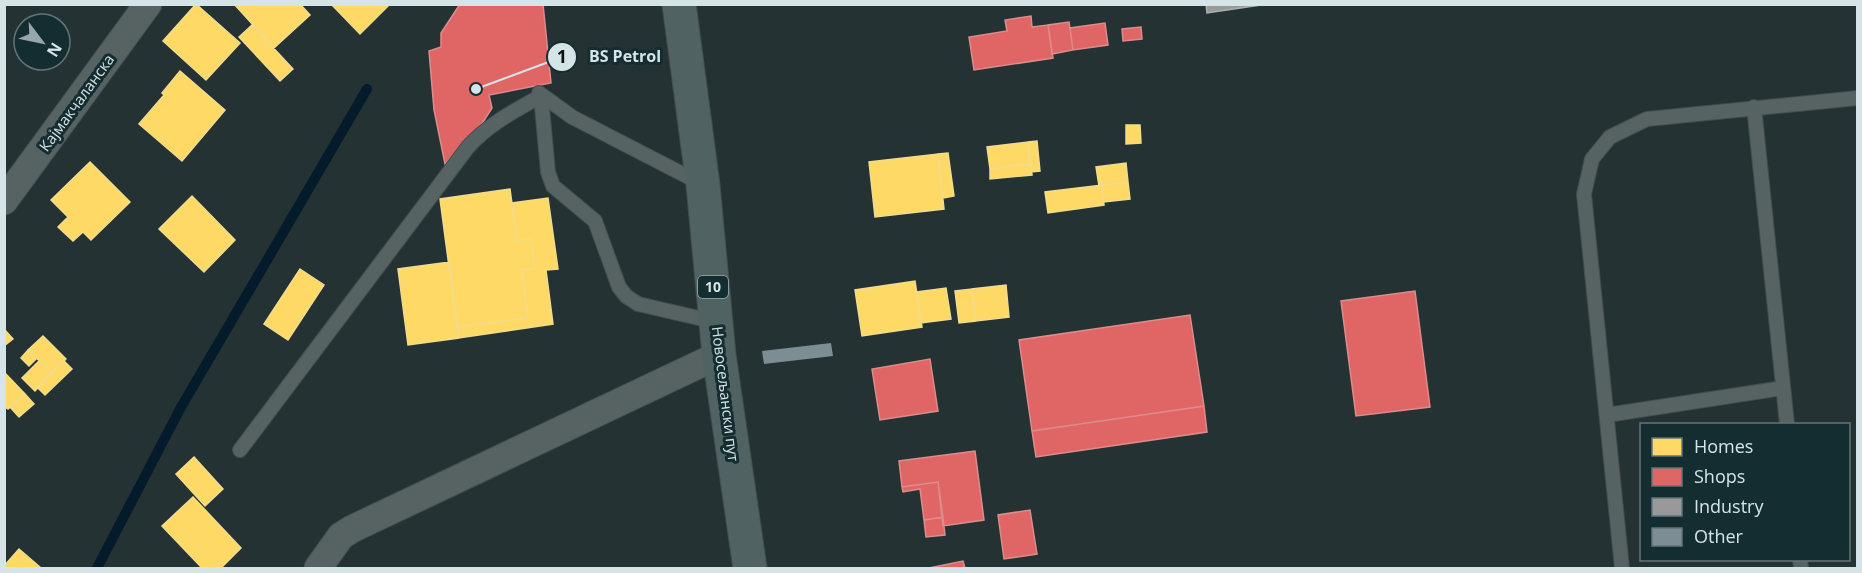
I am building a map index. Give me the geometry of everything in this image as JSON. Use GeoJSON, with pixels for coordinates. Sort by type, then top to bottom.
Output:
{"type":"FeatureCollection","features":[{"type":"Feature","properties":{"kind":"main road","name":"Новосељански пут"},"geometry":{"type":"LineString","coordinates":[[679,4],[703,185],[719,355],[750,568]]}},
{"type":"Feature","properties":{"kind":"street","name":"Кајмакчаланска"},"geometry":{"type":"LineString","coordinates":[[4,201],[148,4]]}},
{"type":"Feature","properties":{"kind":"street"},"geometry":{"type":"LineString","coordinates":[[318,568],[341,536],[352,529],[719,355]]}},
{"type":"Feature","properties":{"kind":"lane"},"geometry":{"type":"LineString","coordinates":[[539,92],[572,117],[703,185]]}},
{"type":"Feature","properties":{"kind":"lane"},"geometry":{"type":"LineString","coordinates":[[539,92],[548,172],[553,186],[595,221],[619,287],[626,296],[638,304],[716,322]]}},
{"type":"Feature","properties":{"kind":"lane"},"geometry":{"type":"LineString","coordinates":[[240,450],[468,147],[481,132],[539,92]]}},
{"type":"Feature","properties":{"kind":"lane"},"geometry":{"type":"LineString","coordinates":[[1622,568],[1584,194],[1592,159],[1610,137],[1647,118],[1857,98]]}},
{"type":"Feature","properties":{"kind":"lane"},"geometry":{"type":"LineString","coordinates":[[1754,107],[1786,423]]}},
{"type":"Feature","properties":{"kind":"lane"},"geometry":{"type":"LineString","coordinates":[[1607,415],[1783,388]]}},
{"type":"Feature","properties":{"kind":"building: Homes"},"geometry":{"type":"Polygon","coordinates":[[[196,4],[240,43],[206,80],[163,41],[196,4]]]}},
{"type":"Feature","properties":{"kind":"building: Homes"},"geometry":{"type":"Polygon","coordinates":[[[234,4],[300,4],[310,15],[274,48],[234,4]]]}},
{"type":"Feature","properties":{"kind":"building: Homes"},"geometry":{"type":"Polygon","coordinates":[[[331,4],[390,4],[360,34],[331,4]]]}},
{"type":"Feature","properties":{"kind":"building: Homes"},"geometry":{"type":"Polygon","coordinates":[[[252,25],[293,69],[280,81],[239,37],[252,25]]]}},
{"type":"Feature","properties":{"kind":"building: Homes"},"geometry":{"type":"Polygon","coordinates":[[[180,71],[225,110],[182,161],[139,124],[164,95],[162,93],[180,71]]]}},
{"type":"Feature","properties":{"kind":"building: Homes"},"geometry":{"type":"Polygon","coordinates":[[[1126,125],[1140,125],[1141,143],[1126,144],[1126,125]]]}},
{"type":"Feature","properties":{"kind":"building: Homes"},"geometry":{"type":"Polygon","coordinates":[[[1037,141],[1040,171],[1031,172],[1028,142],[1037,141]]]}},
{"type":"Feature","properties":{"kind":"building: Homes"},"geometry":{"type":"Polygon","coordinates":[[[1028,142],[1031,164],[990,169],[987,147],[1028,142]]]}},
{"type":"Feature","properties":{"kind":"building: Homes"},"geometry":{"type":"Polygon","coordinates":[[[948,153],[954,196],[943,198],[938,154],[948,153]]]}},
{"type":"Feature","properties":{"kind":"building: Homes"},"geometry":{"type":"Polygon","coordinates":[[[938,154],[944,209],[875,217],[869,162],[938,154]]]}},
{"type":"Feature","properties":{"kind":"building: Homes"},"geometry":{"type":"Polygon","coordinates":[[[90,162],[130,202],[91,240],[83,232],[73,241],[58,227],[68,217],[51,200],[90,162]]]}},
{"type":"Feature","properties":{"kind":"building: Homes"},"geometry":{"type":"Polygon","coordinates":[[[1126,163],[1128,182],[1099,186],[1096,167],[1126,163]]]}},
{"type":"Feature","properties":{"kind":"building: Homes"},"geometry":{"type":"Polygon","coordinates":[[[1031,164],[1032,175],[990,179],[990,169],[1031,164]]]}},
{"type":"Feature","properties":{"kind":"building: Homes"},"geometry":{"type":"Polygon","coordinates":[[[1128,182],[1130,199],[1104,202],[1102,185],[1128,182]]]}},
{"type":"Feature","properties":{"kind":"building: Homes"},"geometry":{"type":"Polygon","coordinates":[[[1102,185],[1104,205],[1048,213],[1045,192],[1102,185]]]}},
{"type":"Feature","properties":{"kind":"building: Homes"},"geometry":{"type":"Polygon","coordinates":[[[510,189],[517,241],[531,239],[535,268],[522,270],[528,318],[457,327],[440,199],[510,189]]]}},
{"type":"Feature","properties":{"kind":"building: Homes"},"geometry":{"type":"Polygon","coordinates":[[[192,196],[235,240],[204,272],[159,229],[192,196]]]}},
{"type":"Feature","properties":{"kind":"building: Homes"},"geometry":{"type":"Polygon","coordinates":[[[548,198],[558,269],[546,270],[553,324],[459,338],[457,327],[528,318],[522,270],[535,268],[531,239],[517,241],[512,203],[548,198]]]}},
{"type":"Feature","properties":{"kind":"building: Homes"},"geometry":{"type":"Polygon","coordinates":[[[449,262],[459,338],[408,345],[398,269],[449,262]]]}},
{"type":"Feature","properties":{"kind":"building: Homes"},"geometry":{"type":"Polygon","coordinates":[[[300,269],[324,285],[288,340],[264,324],[300,269]]]}},
{"type":"Feature","properties":{"kind":"building: Homes"},"geometry":{"type":"Polygon","coordinates":[[[915,281],[922,327],[862,336],[855,290],[915,281]]]}},
{"type":"Feature","properties":{"kind":"building: Homes"},"geometry":{"type":"Polygon","coordinates":[[[1006,285],[1009,317],[976,321],[972,289],[1006,285]]]}},
{"type":"Feature","properties":{"kind":"building: Homes"},"geometry":{"type":"Polygon","coordinates":[[[946,288],[951,319],[921,323],[917,292],[946,288]]]}},
{"type":"Feature","properties":{"kind":"building: Homes"},"geometry":{"type":"Polygon","coordinates":[[[972,289],[976,321],[959,323],[955,291],[972,289]]]}},
{"type":"Feature","properties":{"kind":"building: Homes"},"geometry":{"type":"Polygon","coordinates":[[[4,329],[13,339],[4,346],[4,329]]]}},
{"type":"Feature","properties":{"kind":"building: Homes"},"geometry":{"type":"Polygon","coordinates":[[[43,336],[66,359],[52,373],[28,350],[43,336]]]}},
{"type":"Feature","properties":{"kind":"building: Homes"},"geometry":{"type":"Polygon","coordinates":[[[28,350],[37,358],[29,366],[21,358],[28,350]]]}},
{"type":"Feature","properties":{"kind":"building: Homes"},"geometry":{"type":"Polygon","coordinates":[[[39,361],[52,373],[35,391],[22,378],[39,361]]]}},
{"type":"Feature","properties":{"kind":"building: Homes"},"geometry":{"type":"Polygon","coordinates":[[[64,361],[72,369],[45,395],[37,387],[64,361]]]}},
{"type":"Feature","properties":{"kind":"building: Homes"},"geometry":{"type":"Polygon","coordinates":[[[4,372],[25,394],[8,409],[4,406],[4,372]]]}},
{"type":"Feature","properties":{"kind":"building: Homes"},"geometry":{"type":"Polygon","coordinates":[[[25,394],[34,404],[19,417],[10,407],[25,394]]]}},
{"type":"Feature","properties":{"kind":"building: Homes"},"geometry":{"type":"Polygon","coordinates":[[[194,457],[223,489],[205,506],[176,474],[194,457]]]}},
{"type":"Feature","properties":{"kind":"building: Homes"},"geometry":{"type":"Polygon","coordinates":[[[193,497],[241,548],[221,568],[202,568],[162,526],[193,497]]]}},
{"type":"Feature","properties":{"kind":"building: Homes"},"geometry":{"type":"Polygon","coordinates":[[[19,549],[41,568],[4,568],[19,549]]]}},
{"type":"Feature","properties":{"kind":"building: Shops"},"geometry":{"type":"Polygon","coordinates":[[[460,4],[543,4],[551,83],[489,95],[492,108],[483,122],[445,164],[434,110],[429,51],[441,47],[441,33],[460,4]]]}},
{"type":"Feature","properties":{"kind":"building: Shops"},"geometry":{"type":"Polygon","coordinates":[[[1031,16],[1032,27],[1048,25],[1053,58],[974,70],[969,37],[1007,31],[1005,20],[1031,16]]]}},
{"type":"Feature","properties":{"kind":"building: Shops"},"geometry":{"type":"Polygon","coordinates":[[[1069,22],[1073,50],[1052,54],[1048,25],[1069,22]]]}},
{"type":"Feature","properties":{"kind":"building: Shops"},"geometry":{"type":"Polygon","coordinates":[[[1105,23],[1108,45],[1073,50],[1070,28],[1105,23]]]}},
{"type":"Feature","properties":{"kind":"building: Shops"},"geometry":{"type":"Polygon","coordinates":[[[1141,27],[1142,39],[1123,41],[1122,29],[1141,27]]]}},
{"type":"Feature","properties":{"kind":"building: Shops"},"geometry":{"type":"Polygon","coordinates":[[[1415,291],[1430,407],[1356,416],[1341,301],[1415,291]]]}},
{"type":"Feature","properties":{"kind":"building: Shops"},"geometry":{"type":"Polygon","coordinates":[[[1190,315],[1204,406],[1032,431],[1019,340],[1190,315]]]}},
{"type":"Feature","properties":{"kind":"building: Shops"},"geometry":{"type":"Polygon","coordinates":[[[930,359],[938,411],[880,420],[872,369],[930,359]]]}},
{"type":"Feature","properties":{"kind":"building: Shops"},"geometry":{"type":"Polygon","coordinates":[[[1204,406],[1207,432],[1036,457],[1032,431],[1204,406]]]}},
{"type":"Feature","properties":{"kind":"building: Shops"},"geometry":{"type":"Polygon","coordinates":[[[975,451],[984,520],[943,526],[938,482],[902,487],[899,461],[975,451]]]}},
{"type":"Feature","properties":{"kind":"building: Shops"},"geometry":{"type":"Polygon","coordinates":[[[938,482],[943,517],[924,520],[920,489],[903,492],[902,487],[938,482]]]}},
{"type":"Feature","properties":{"kind":"building: Shops"},"geometry":{"type":"Polygon","coordinates":[[[1030,510],[1037,554],[1004,559],[998,515],[1030,510]]]}},
{"type":"Feature","properties":{"kind":"building: Shops"},"geometry":{"type":"Polygon","coordinates":[[[943,517],[945,535],[926,537],[924,520],[943,517]]]}},
{"type":"Feature","properties":{"kind":"building: Shops"},"geometry":{"type":"Polygon","coordinates":[[[963,561],[965,568],[929,568],[963,561]]]}},
{"type":"Feature","properties":{"kind":"building: Industry"},"geometry":{"type":"Polygon","coordinates":[[[1206,4],[1268,4],[1207,13],[1206,4]]]}},
{"type":"Feature","properties":{"kind":"building: Other"},"geometry":{"type":"Polygon","coordinates":[[[831,343],[833,356],[764,364],[762,351],[831,343]]]}},
{"type":"Feature","properties":{"kind":"waterway"},"geometry":{"type":"LineString","coordinates":[[97,568],[180,409],[367,89]]}},
{"type":"Feature","properties":{"kind":"place","name":"BS Petrol"},"geometry":{"type":"Point","coordinates":[476,89]}}]}
